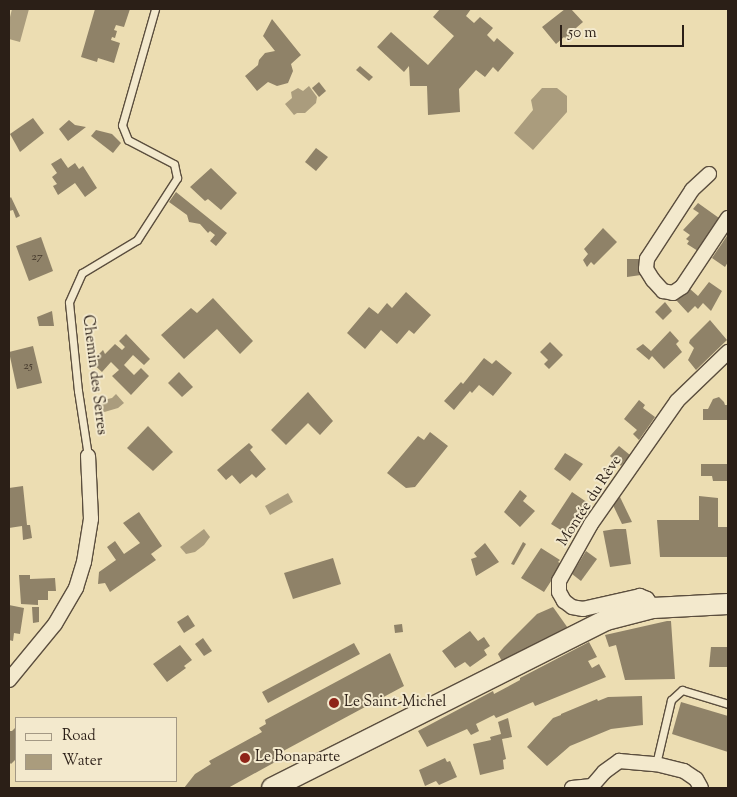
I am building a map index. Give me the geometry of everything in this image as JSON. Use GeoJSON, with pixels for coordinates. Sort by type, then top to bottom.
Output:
{"type":"FeatureCollection","features":[{"type":"Feature","properties":{"kind":"main road"},"geometry":{"type":"LineString","coordinates":[[272,788],[606,620],[653,608],[728,604]]}},
{"type":"Feature","properties":{"kind":"street"},"geometry":{"type":"LineString","coordinates":[[709,174],[692,190],[647,259],[646,269],[652,280],[663,291],[672,293],[682,287],[728,218]]}},
{"type":"Feature","properties":{"kind":"street","name":"Montée du Rêve"},"geometry":{"type":"LineString","coordinates":[[653,608],[647,599],[640,596],[583,609],[572,607],[564,601],[559,592],[559,581],[591,524],[676,401],[728,352]]}},
{"type":"Feature","properties":{"kind":"street","name":"Chemin des Serres"},"geometry":{"type":"LineString","coordinates":[[9,680],[55,624],[76,588],[84,562],[91,519],[88,456]]}},
{"type":"Feature","properties":{"kind":"street"},"geometry":{"type":"LineString","coordinates":[[572,788],[593,787],[604,772],[619,761],[656,764],[684,771],[696,779],[700,788]]}},
{"type":"Feature","properties":{"kind":"lane","name":"Chemin des Serres"},"geometry":{"type":"LineString","coordinates":[[88,456],[78,391],[69,302],[82,273],[137,240],[177,178],[174,164],[128,140],[122,125],[156,9]]}},
{"type":"Feature","properties":{"kind":"lane"},"geometry":{"type":"LineString","coordinates":[[656,764],[671,700],[682,690],[728,704]]}},
{"type":"Feature","properties":{"kind":"water"},"geometry":{"type":"Polygon","coordinates":[[[12,9],[29,9],[20,42],[9,39],[9,21],[12,9]]]}},
{"type":"Feature","properties":{"kind":"water"},"geometry":{"type":"Polygon","coordinates":[[[309,86],[317,97],[316,103],[305,113],[294,115],[285,104],[292,98],[291,92],[298,88],[303,91],[309,86]]]}},
{"type":"Feature","properties":{"kind":"water"},"geometry":{"type":"Polygon","coordinates":[[[542,88],[557,88],[567,96],[567,112],[533,150],[514,133],[533,110],[531,100],[542,88]]]}},
{"type":"Feature","properties":{"kind":"water"},"geometry":{"type":"Polygon","coordinates":[[[116,394],[124,403],[118,408],[101,413],[99,401],[112,398],[116,394]]]}},
{"type":"Feature","properties":{"kind":"water"},"geometry":{"type":"Polygon","coordinates":[[[288,493],[293,502],[270,515],[265,506],[288,493]]]}},
{"type":"Feature","properties":{"kind":"water"},"geometry":{"type":"Polygon","coordinates":[[[204,529],[210,537],[195,552],[186,554],[180,547],[204,529]]]}},
{"type":"Feature","properties":{"kind":"building"},"geometry":{"type":"Polygon","coordinates":[[[95,9],[130,9],[124,27],[116,25],[114,30],[117,31],[115,38],[112,37],[111,40],[120,43],[114,63],[98,58],[97,62],[81,57],[95,9]]]}},
{"type":"Feature","properties":{"kind":"building"},"geometry":{"type":"Polygon","coordinates":[[[440,9],[471,9],[466,16],[474,23],[480,17],[493,28],[487,35],[494,42],[497,38],[514,53],[498,72],[493,67],[485,77],[476,70],[459,89],[460,112],[428,115],[427,86],[410,86],[409,66],[404,72],[377,47],[391,32],[428,65],[454,36],[433,17],[440,9]]]}},
{"type":"Feature","properties":{"kind":"building"},"geometry":{"type":"Polygon","coordinates":[[[565,9],[571,9],[583,22],[576,28],[579,32],[568,41],[564,37],[556,44],[542,27],[565,9]]]}},
{"type":"Feature","properties":{"kind":"building"},"geometry":{"type":"Polygon","coordinates":[[[272,19],[301,55],[291,64],[293,71],[288,83],[277,86],[268,82],[257,91],[245,76],[258,65],[259,60],[265,53],[275,51],[263,36],[272,19]]]}},
{"type":"Feature","properties":{"kind":"building"},"geometry":{"type":"Polygon","coordinates":[[[360,66],[373,77],[369,81],[356,70],[360,66]]]}},
{"type":"Feature","properties":{"kind":"building"},"geometry":{"type":"Polygon","coordinates":[[[319,82],[326,91],[319,97],[312,88],[319,82]]]}},
{"type":"Feature","properties":{"kind":"building"},"geometry":{"type":"Polygon","coordinates":[[[33,118],[44,133],[20,152],[10,134],[33,118]]]}},
{"type":"Feature","properties":{"kind":"building"},"geometry":{"type":"Polygon","coordinates":[[[69,120],[75,125],[86,127],[68,141],[59,129],[69,120]]]}},
{"type":"Feature","properties":{"kind":"building"},"geometry":{"type":"Polygon","coordinates":[[[96,130],[112,134],[121,143],[113,153],[91,136],[96,130]]]}},
{"type":"Feature","properties":{"kind":"building"},"geometry":{"type":"Polygon","coordinates":[[[316,148],[328,157],[316,171],[305,162],[316,148]]]}},
{"type":"Feature","properties":{"kind":"building"},"geometry":{"type":"Polygon","coordinates":[[[61,158],[68,168],[75,163],[79,169],[83,166],[97,188],[85,197],[75,183],[58,195],[53,186],[57,184],[52,177],[57,173],[51,164],[61,158]]]}},
{"type":"Feature","properties":{"kind":"building"},"geometry":{"type":"Polygon","coordinates":[[[211,168],[237,193],[221,210],[208,199],[205,201],[190,187],[211,168]]]}},
{"type":"Feature","properties":{"kind":"building"},"geometry":{"type":"Polygon","coordinates":[[[176,192],[227,233],[216,246],[210,241],[215,235],[210,231],[208,233],[200,224],[189,222],[187,215],[169,202],[176,192]]]}},
{"type":"Feature","properties":{"kind":"building"},"geometry":{"type":"Polygon","coordinates":[[[11,197],[20,216],[16,218],[13,210],[9,211],[9,199],[11,197]]]}},
{"type":"Feature","properties":{"kind":"building"},"geometry":{"type":"Polygon","coordinates":[[[698,203],[719,218],[698,251],[687,244],[689,241],[686,239],[690,235],[683,230],[699,213],[693,209],[698,203]]]}},
{"type":"Feature","properties":{"kind":"building"},"geometry":{"type":"Polygon","coordinates":[[[603,228],[617,242],[594,265],[591,262],[587,267],[583,260],[588,254],[584,249],[603,228]]]}},
{"type":"Feature","properties":{"kind":"building"},"geometry":{"type":"Polygon","coordinates":[[[727,236],[728,262],[725,267],[712,258],[727,236]]]}},
{"type":"Feature","properties":{"kind":"building"},"geometry":{"type":"Polygon","coordinates":[[[41,237],[53,271],[29,281],[16,246],[41,237]]]}},
{"type":"Feature","properties":{"kind":"building"},"geometry":{"type":"Polygon","coordinates":[[[627,259],[640,259],[641,275],[627,277],[627,259]]]}},
{"type":"Feature","properties":{"kind":"building"},"geometry":{"type":"Polygon","coordinates":[[[709,282],[722,291],[711,311],[703,303],[698,309],[695,306],[688,313],[676,300],[690,289],[698,296],[709,282]]]}},
{"type":"Feature","properties":{"kind":"building"},"geometry":{"type":"Polygon","coordinates":[[[406,292],[431,315],[414,334],[409,330],[397,344],[381,330],[365,349],[347,333],[369,307],[378,314],[387,303],[392,308],[406,292]]]}},
{"type":"Feature","properties":{"kind":"building"},"geometry":{"type":"Polygon","coordinates":[[[213,298],[253,341],[240,354],[217,329],[184,359],[161,335],[191,308],[197,313],[213,298]]]}},
{"type":"Feature","properties":{"kind":"building"},"geometry":{"type":"Polygon","coordinates":[[[665,302],[672,311],[663,320],[655,312],[665,302]]]}},
{"type":"Feature","properties":{"kind":"building"},"geometry":{"type":"Polygon","coordinates":[[[52,311],[54,326],[39,326],[37,317],[52,311]]]}},
{"type":"Feature","properties":{"kind":"building"},"geometry":{"type":"Polygon","coordinates":[[[710,320],[727,340],[696,370],[688,360],[694,348],[689,343],[710,320]]]}},
{"type":"Feature","properties":{"kind":"building"},"geometry":{"type":"Polygon","coordinates":[[[670,331],[679,341],[676,344],[682,352],[664,369],[652,356],[649,360],[636,349],[643,344],[651,351],[670,331]]]}},
{"type":"Feature","properties":{"kind":"building"},"geometry":{"type":"Polygon","coordinates":[[[126,334],[150,359],[144,365],[133,355],[124,365],[134,375],[141,368],[149,376],[131,395],[112,376],[119,370],[111,362],[102,372],[91,362],[103,350],[105,354],[115,344],[122,350],[125,347],[119,341],[126,334]]]}},
{"type":"Feature","properties":{"kind":"building"},"geometry":{"type":"Polygon","coordinates":[[[550,342],[563,355],[549,369],[544,364],[548,360],[540,352],[550,342]]]}},
{"type":"Feature","properties":{"kind":"building"},"geometry":{"type":"Polygon","coordinates":[[[33,346],[42,383],[17,389],[9,352],[33,346]]]}},
{"type":"Feature","properties":{"kind":"building"},"geometry":{"type":"Polygon","coordinates":[[[484,358],[492,364],[496,360],[512,373],[493,396],[479,385],[472,393],[470,391],[454,410],[444,401],[461,382],[463,384],[484,358]]]}},
{"type":"Feature","properties":{"kind":"building"},"geometry":{"type":"Polygon","coordinates":[[[179,372],[193,387],[182,397],[168,383],[179,372]]]}},
{"type":"Feature","properties":{"kind":"building"},"geometry":{"type":"Polygon","coordinates":[[[308,392],[333,421],[320,435],[308,423],[286,445],[271,430],[308,392]]]}},
{"type":"Feature","properties":{"kind":"building"},"geometry":{"type":"Polygon","coordinates":[[[719,397],[727,405],[728,420],[703,420],[703,409],[708,409],[713,399],[719,397]]]}},
{"type":"Feature","properties":{"kind":"building"},"geometry":{"type":"Polygon","coordinates":[[[639,400],[645,405],[643,408],[655,417],[639,440],[633,434],[637,430],[624,419],[639,400]]]}},
{"type":"Feature","properties":{"kind":"building"},"geometry":{"type":"Polygon","coordinates":[[[148,426],[173,452],[153,471],[127,448],[148,426]]]}},
{"type":"Feature","properties":{"kind":"building"},"geometry":{"type":"Polygon","coordinates":[[[430,432],[448,446],[415,487],[406,488],[387,473],[418,436],[424,440],[430,432]]]}},
{"type":"Feature","properties":{"kind":"building"},"geometry":{"type":"Polygon","coordinates":[[[249,443],[253,447],[250,450],[266,469],[256,478],[252,474],[240,484],[232,475],[226,480],[217,470],[249,443]]]}},
{"type":"Feature","properties":{"kind":"building"},"geometry":{"type":"Polygon","coordinates":[[[619,446],[630,455],[621,466],[610,456],[619,446]]]}},
{"type":"Feature","properties":{"kind":"building"},"geometry":{"type":"Polygon","coordinates":[[[565,453],[583,464],[570,481],[554,469],[565,453]]]}},
{"type":"Feature","properties":{"kind":"building"},"geometry":{"type":"Polygon","coordinates":[[[701,464],[728,464],[728,481],[713,481],[712,476],[701,476],[701,464]]]}},
{"type":"Feature","properties":{"kind":"building"},"geometry":{"type":"Polygon","coordinates":[[[23,486],[27,525],[30,525],[32,538],[23,540],[22,526],[9,528],[9,488],[23,486]]]}},
{"type":"Feature","properties":{"kind":"building"},"geometry":{"type":"Polygon","coordinates":[[[520,490],[527,496],[523,501],[535,511],[520,527],[504,512],[520,490]]]}},
{"type":"Feature","properties":{"kind":"building"},"geometry":{"type":"Polygon","coordinates":[[[572,492],[591,505],[577,527],[575,526],[569,535],[551,524],[572,492]]]}},
{"type":"Feature","properties":{"kind":"building"},"geometry":{"type":"Polygon","coordinates":[[[699,496],[718,498],[718,527],[728,527],[728,557],[660,557],[657,520],[699,520],[699,496]]]}},
{"type":"Feature","properties":{"kind":"building"},"geometry":{"type":"Polygon","coordinates":[[[620,497],[632,522],[622,524],[612,503],[620,497]]]}},
{"type":"Feature","properties":{"kind":"building"},"geometry":{"type":"Polygon","coordinates":[[[139,512],[162,546],[151,554],[156,560],[110,592],[105,583],[98,584],[99,572],[116,560],[107,547],[115,541],[124,554],[140,543],[123,523],[139,512]]]}},
{"type":"Feature","properties":{"kind":"building"},"geometry":{"type":"Polygon","coordinates":[[[626,529],[631,564],[610,567],[603,531],[626,529]]]}},
{"type":"Feature","properties":{"kind":"building"},"geometry":{"type":"Polygon","coordinates":[[[523,542],[526,544],[514,565],[511,564],[523,542]]]}},
{"type":"Feature","properties":{"kind":"building"},"geometry":{"type":"Polygon","coordinates":[[[485,543],[499,562],[476,576],[471,559],[477,557],[474,553],[485,543]]]}},
{"type":"Feature","properties":{"kind":"building"},"geometry":{"type":"Polygon","coordinates":[[[541,548],[560,560],[558,562],[562,564],[544,592],[521,578],[541,548]]]}},
{"type":"Feature","properties":{"kind":"building"},"geometry":{"type":"Polygon","coordinates":[[[586,551],[597,559],[581,581],[572,574],[586,551]]]}},
{"type":"Feature","properties":{"kind":"building"},"geometry":{"type":"Polygon","coordinates":[[[333,558],[341,584],[293,599],[284,573],[333,558]]]}},
{"type":"Feature","properties":{"kind":"building"},"geometry":{"type":"Polygon","coordinates":[[[19,575],[30,575],[30,579],[55,578],[56,591],[48,591],[48,600],[38,600],[38,605],[21,604],[19,575]]]}},
{"type":"Feature","properties":{"kind":"building"},"geometry":{"type":"Polygon","coordinates":[[[9,605],[24,608],[20,634],[14,633],[13,641],[9,640],[9,605]]]}},
{"type":"Feature","properties":{"kind":"building"},"geometry":{"type":"Polygon","coordinates":[[[32,607],[39,607],[39,622],[33,623],[32,607]]]}},
{"type":"Feature","properties":{"kind":"building"},"geometry":{"type":"Polygon","coordinates":[[[553,607],[570,631],[503,663],[498,654],[504,647],[537,614],[553,607]]]}},
{"type":"Feature","properties":{"kind":"building"},"geometry":{"type":"Polygon","coordinates":[[[188,615],[195,626],[184,633],[177,622],[188,615]]]}},
{"type":"Feature","properties":{"kind":"building"},"geometry":{"type":"Polygon","coordinates":[[[671,621],[675,679],[625,680],[616,645],[609,647],[605,635],[671,621]]]}},
{"type":"Feature","properties":{"kind":"building"},"geometry":{"type":"Polygon","coordinates":[[[402,624],[403,632],[395,633],[394,625],[402,624]]]}},
{"type":"Feature","properties":{"kind":"building"},"geometry":{"type":"Polygon","coordinates":[[[470,631],[478,641],[484,637],[490,646],[484,650],[487,655],[470,667],[465,662],[455,668],[442,651],[470,631]]]}},
{"type":"Feature","properties":{"kind":"building"},"geometry":{"type":"Polygon","coordinates":[[[203,638],[212,651],[204,656],[195,644],[203,638]]]}},
{"type":"Feature","properties":{"kind":"building"},"geometry":{"type":"Polygon","coordinates":[[[589,642],[597,657],[588,661],[592,668],[599,664],[606,677],[535,706],[533,702],[496,718],[494,715],[476,724],[479,731],[471,735],[467,729],[427,747],[418,731],[493,691],[494,694],[520,680],[520,678],[589,642]]]}},
{"type":"Feature","properties":{"kind":"building"},"geometry":{"type":"Polygon","coordinates":[[[354,643],[360,654],[268,703],[262,692],[354,643]]]}},
{"type":"Feature","properties":{"kind":"building"},"geometry":{"type":"Polygon","coordinates":[[[180,645],[192,660],[184,666],[186,668],[167,682],[153,664],[180,645]]]}},
{"type":"Feature","properties":{"kind":"building"},"geometry":{"type":"Polygon","coordinates":[[[711,647],[728,647],[728,667],[709,667],[711,647]]]}},
{"type":"Feature","properties":{"kind":"building","name":"Le Saint-Michel"},"geometry":{"type":"Polygon","coordinates":[[[390,653],[404,686],[274,756],[277,761],[228,788],[184,788],[195,774],[211,764],[209,761],[262,732],[259,728],[266,724],[265,720],[390,653]]]}},
{"type":"Feature","properties":{"kind":"building"},"geometry":{"type":"Polygon","coordinates":[[[642,696],[643,725],[611,729],[570,746],[547,766],[527,747],[553,718],[561,714],[597,699],[598,701],[608,697],[642,696]]]}},
{"type":"Feature","properties":{"kind":"building"},"geometry":{"type":"Polygon","coordinates":[[[681,702],[728,716],[728,752],[672,734],[681,702]]]}},
{"type":"Feature","properties":{"kind":"building"},"geometry":{"type":"Polygon","coordinates":[[[508,718],[512,737],[502,739],[506,759],[503,760],[504,769],[480,775],[473,744],[491,740],[490,737],[501,734],[498,722],[508,718]]]}},
{"type":"Feature","properties":{"kind":"building"},"geometry":{"type":"Polygon","coordinates":[[[15,728],[15,760],[11,764],[9,762],[9,731],[15,728]]]}},
{"type":"Feature","properties":{"kind":"building"},"geometry":{"type":"Polygon","coordinates":[[[445,758],[447,762],[450,761],[457,777],[439,785],[436,781],[425,786],[419,770],[445,758]]]}},
{"type":"Feature","properties":{"kind":"place","name":"Le Saint-Michel"},"geometry":{"type":"Point","coordinates":[334,703]}},
{"type":"Feature","properties":{"kind":"place","name":"Le Bonaparte"},"geometry":{"type":"Point","coordinates":[245,758]}}]}
